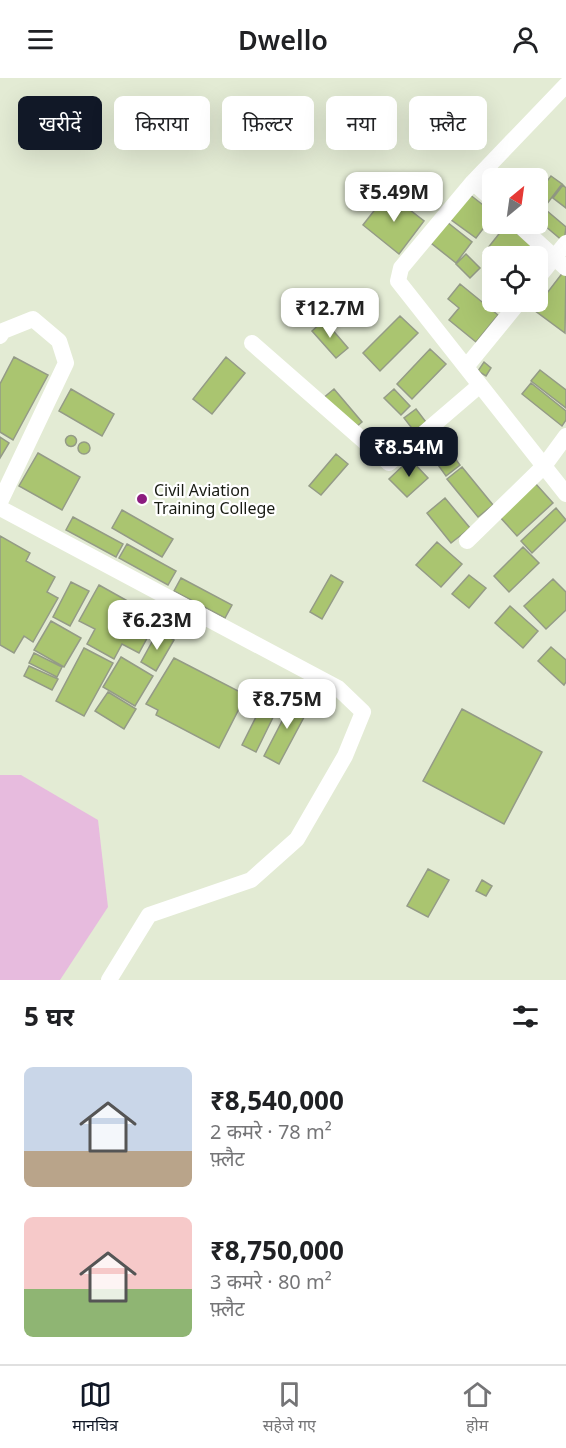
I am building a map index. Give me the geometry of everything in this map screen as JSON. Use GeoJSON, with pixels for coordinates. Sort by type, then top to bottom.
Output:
{"type":"FeatureCollection","features":[{"type":"Feature","properties":{"kind":"street"},"geometry":{"type":"LineString","coordinates":[[566,85],[473,182],[401,268],[398,281],[566,494]]}},
{"type":"Feature","properties":{"kind":"street"},"geometry":{"type":"LineString","coordinates":[[473,182],[482,190]]}},
{"type":"Feature","properties":{"kind":"street"},"geometry":{"type":"LineString","coordinates":[[529,234],[560,262],[566,243]]}},
{"type":"Feature","properties":{"kind":"street"},"geometry":{"type":"LineString","coordinates":[[466,367],[511,312]]}},
{"type":"Feature","properties":{"kind":"street"},"geometry":{"type":"LineString","coordinates":[[0,336],[3,331],[33,319],[59,341],[66,363],[0,502]]}},
{"type":"Feature","properties":{"kind":"street"},"geometry":{"type":"LineString","coordinates":[[252,343],[389,463],[480,385]]}},
{"type":"Feature","properties":{"kind":"street"},"geometry":{"type":"LineString","coordinates":[[467,541],[544,466],[566,436]]}},
{"type":"Feature","properties":{"kind":"street"},"geometry":{"type":"LineString","coordinates":[[0,508],[338,688],[363,712],[345,756],[297,839],[251,880],[149,915],[109,980]]}},
{"type":"Feature","properties":{"kind":"shaded area"},"geometry":{"type":"Polygon","coordinates":[[[0,775],[21,775],[98,820],[108,907],[60,980],[0,980],[0,775]]]}},
{"type":"Feature","properties":{"kind":"building"},"geometry":{"type":"Polygon","coordinates":[[[551,176],[562,184],[548,202],[548,180],[551,176]]]}},
{"type":"Feature","properties":{"kind":"building"},"geometry":{"type":"Polygon","coordinates":[[[563,185],[566,188],[566,208],[553,198],[563,185]]]}},
{"type":"Feature","properties":{"kind":"building"},"geometry":{"type":"Polygon","coordinates":[[[388,193],[424,221],[399,254],[363,225],[388,193]]]}},
{"type":"Feature","properties":{"kind":"building"},"geometry":{"type":"Polygon","coordinates":[[[469,194],[482,204],[482,230],[476,238],[450,219],[469,194]]]}},
{"type":"Feature","properties":{"kind":"building"},"geometry":{"type":"Polygon","coordinates":[[[548,212],[566,227],[564,242],[548,228],[548,212]]]}},
{"type":"Feature","properties":{"kind":"building"},"geometry":{"type":"Polygon","coordinates":[[[447,222],[472,242],[456,263],[431,243],[447,222]]]}},
{"type":"Feature","properties":{"kind":"building"},"geometry":{"type":"Polygon","coordinates":[[[499,234],[518,234],[534,246],[489,246],[499,234]]]}},
{"type":"Feature","properties":{"kind":"building"},"geometry":{"type":"Polygon","coordinates":[[[466,254],[480,268],[470,278],[456,264],[466,254]]]}},
{"type":"Feature","properties":{"kind":"building"},"geometry":{"type":"Polygon","coordinates":[[[564,271],[566,272],[565,333],[537,312],[548,312],[548,292],[564,271]]]}},
{"type":"Feature","properties":{"kind":"building"},"geometry":{"type":"Polygon","coordinates":[[[460,284],[482,302],[482,312],[494,312],[498,315],[476,342],[449,320],[459,308],[448,299],[460,284]]]}},
{"type":"Feature","properties":{"kind":"building"},"geometry":{"type":"Polygon","coordinates":[[[400,316],[418,333],[380,371],[363,353],[400,316]]]}},
{"type":"Feature","properties":{"kind":"building"},"geometry":{"type":"Polygon","coordinates":[[[324,320],[348,348],[336,358],[312,331],[324,320]]]}},
{"type":"Feature","properties":{"kind":"building"},"geometry":{"type":"Polygon","coordinates":[[[430,349],[446,364],[412,399],[397,384],[430,349]]]}},
{"type":"Feature","properties":{"kind":"building"},"geometry":{"type":"Polygon","coordinates":[[[14,357],[48,375],[13,440],[0,432],[0,384],[14,357]]]}},
{"type":"Feature","properties":{"kind":"building"},"geometry":{"type":"Polygon","coordinates":[[[226,357],[245,373],[212,414],[193,399],[226,357]]]}},
{"type":"Feature","properties":{"kind":"building"},"geometry":{"type":"Polygon","coordinates":[[[484,362],[491,368],[486,376],[478,371],[484,362]]]}},
{"type":"Feature","properties":{"kind":"building"},"geometry":{"type":"Polygon","coordinates":[[[540,370],[566,390],[566,408],[531,381],[540,370]]]}},
{"type":"Feature","properties":{"kind":"building"},"geometry":{"type":"Polygon","coordinates":[[[531,383],[566,411],[566,420],[562,426],[522,394],[531,383]]]}},
{"type":"Feature","properties":{"kind":"building"},"geometry":{"type":"Polygon","coordinates":[[[71,389],[114,414],[102,436],[59,411],[71,389]]]}},
{"type":"Feature","properties":{"kind":"building"},"geometry":{"type":"Polygon","coordinates":[[[334,389],[362,422],[350,432],[322,399],[334,389]]]}},
{"type":"Feature","properties":{"kind":"building"},"geometry":{"type":"Polygon","coordinates":[[[394,389],[410,406],[401,415],[384,398],[394,389]]]}},
{"type":"Feature","properties":{"kind":"building"},"geometry":{"type":"Polygon","coordinates":[[[416,409],[426,422],[414,431],[404,418],[416,409]]]}},
{"type":"Feature","properties":{"kind":"building"},"geometry":{"type":"Polygon","coordinates":[[[71,435],[77,441],[71,447],[65,441],[71,435]]]}},
{"type":"Feature","properties":{"kind":"building"},"geometry":{"type":"Polygon","coordinates":[[[439,436],[460,465],[446,476],[425,447],[439,436]]]}},
{"type":"Feature","properties":{"kind":"building"},"geometry":{"type":"Polygon","coordinates":[[[0,437],[9,443],[0,458],[0,437]]]}},
{"type":"Feature","properties":{"kind":"building"},"geometry":{"type":"Polygon","coordinates":[[[84,442],[90,448],[84,454],[78,448],[84,442]]]}},
{"type":"Feature","properties":{"kind":"building"},"geometry":{"type":"Polygon","coordinates":[[[38,453],[80,477],[62,510],[19,486],[38,453]]]}},
{"type":"Feature","properties":{"kind":"building"},"geometry":{"type":"Polygon","coordinates":[[[336,454],[348,464],[321,495],[309,486],[336,454]]]}},
{"type":"Feature","properties":{"kind":"building"},"geometry":{"type":"Polygon","coordinates":[[[410,459],[428,478],[407,497],[389,479],[410,459]]]}},
{"type":"Feature","properties":{"kind":"building"},"geometry":{"type":"Polygon","coordinates":[[[462,467],[493,505],[478,517],[447,479],[462,467]]]}},
{"type":"Feature","properties":{"kind":"building"},"geometry":{"type":"Polygon","coordinates":[[[535,483],[553,503],[517,536],[499,516],[535,483]]]}},
{"type":"Feature","properties":{"kind":"building"},"geometry":{"type":"Polygon","coordinates":[[[445,498],[470,528],[451,543],[427,513],[445,498]]]}},
{"type":"Feature","properties":{"kind":"building"},"geometry":{"type":"Polygon","coordinates":[[[556,508],[566,520],[532,553],[521,541],[556,508]]]}},
{"type":"Feature","properties":{"kind":"building"},"geometry":{"type":"Polygon","coordinates":[[[122,510],[173,539],[162,557],[112,528],[122,510]]]}},
{"type":"Feature","properties":{"kind":"building"},"geometry":{"type":"Polygon","coordinates":[[[73,517],[123,544],[116,557],[66,530],[73,517]]]}},
{"type":"Feature","properties":{"kind":"building"},"geometry":{"type":"Polygon","coordinates":[[[0,536],[30,553],[26,561],[55,577],[47,592],[58,598],[33,642],[24,636],[14,653],[0,645],[0,536]]]}},
{"type":"Feature","properties":{"kind":"building"},"geometry":{"type":"Polygon","coordinates":[[[437,542],[462,564],[441,587],[416,565],[437,542]]]}},
{"type":"Feature","properties":{"kind":"building"},"geometry":{"type":"Polygon","coordinates":[[[127,544],[176,571],[168,585],[119,558],[127,544]]]}},
{"type":"Feature","properties":{"kind":"building"},"geometry":{"type":"Polygon","coordinates":[[[523,547],[539,563],[509,592],[494,576],[523,547]]]}},
{"type":"Feature","properties":{"kind":"building"},"geometry":{"type":"Polygon","coordinates":[[[331,575],[343,582],[322,619],[310,612],[331,575]]]}},
{"type":"Feature","properties":{"kind":"building"},"geometry":{"type":"Polygon","coordinates":[[[469,575],[486,588],[469,608],[452,594],[469,575]]]}},
{"type":"Feature","properties":{"kind":"building"},"geometry":{"type":"Polygon","coordinates":[[[181,578],[232,605],[225,618],[174,591],[181,578]]]}},
{"type":"Feature","properties":{"kind":"building"},"geometry":{"type":"Polygon","coordinates":[[[553,579],[566,592],[566,610],[546,629],[524,606],[553,579]]]}},
{"type":"Feature","properties":{"kind":"building"},"geometry":{"type":"Polygon","coordinates":[[[71,582],[89,591],[70,626],[53,617],[71,582]]]}},
{"type":"Feature","properties":{"kind":"building"},"geometry":{"type":"Polygon","coordinates":[[[99,585],[158,618],[139,653],[122,644],[114,659],[87,644],[95,629],[79,621],[99,585]]]}},
{"type":"Feature","properties":{"kind":"building"},"geometry":{"type":"Polygon","coordinates":[[[510,606],[538,631],[523,648],[495,623],[510,606]]]}},
{"type":"Feature","properties":{"kind":"building"},"geometry":{"type":"Polygon","coordinates":[[[51,621],[81,638],[64,667],[34,650],[51,621]]]}},
{"type":"Feature","properties":{"kind":"building"},"geometry":{"type":"Polygon","coordinates":[[[158,631],[174,640],[156,671],[141,662],[158,631]]]}},
{"type":"Feature","properties":{"kind":"building"},"geometry":{"type":"Polygon","coordinates":[[[551,647],[566,660],[564,685],[538,661],[551,647]]]}},
{"type":"Feature","properties":{"kind":"building"},"geometry":{"type":"Polygon","coordinates":[[[84,648],[113,663],[84,716],[56,701],[84,648]]]}},
{"type":"Feature","properties":{"kind":"building"},"geometry":{"type":"Polygon","coordinates":[[[34,653],[62,667],[57,677],[29,663],[34,653]]]}},
{"type":"Feature","properties":{"kind":"building"},"geometry":{"type":"Polygon","coordinates":[[[121,657],[153,676],[135,706],[103,687],[121,657]]]}},
{"type":"Feature","properties":{"kind":"building"},"geometry":{"type":"Polygon","coordinates":[[[174,658],[246,695],[219,748],[156,715],[158,710],[146,704],[174,658]]]}},
{"type":"Feature","properties":{"kind":"building"},"geometry":{"type":"Polygon","coordinates":[[[29,666],[58,679],[52,690],[24,676],[29,666]]]}},
{"type":"Feature","properties":{"kind":"building"},"geometry":{"type":"Polygon","coordinates":[[[271,687],[285,693],[256,752],[242,745],[271,687]]]}},
{"type":"Feature","properties":{"kind":"building"},"geometry":{"type":"Polygon","coordinates":[[[108,692],[136,709],[124,729],[95,711],[108,692]]]}},
{"type":"Feature","properties":{"kind":"building"},"geometry":{"type":"Polygon","coordinates":[[[295,696],[311,704],[279,764],[264,756],[295,696]]]}},
{"type":"Feature","properties":{"kind":"building"},"geometry":{"type":"Polygon","coordinates":[[[462,709],[542,752],[504,824],[423,781],[462,709]]]}},
{"type":"Feature","properties":{"kind":"building"},"geometry":{"type":"Polygon","coordinates":[[[428,869],[449,880],[428,917],[407,906],[428,869]]]}},
{"type":"Feature","properties":{"kind":"building"},"geometry":{"type":"Polygon","coordinates":[[[482,880],[492,886],[486,896],[476,891],[482,880]]]}},
{"type":"Feature","properties":{"kind":"place","name":"Civil Aviation Training College"},"geometry":{"type":"Point","coordinates":[142,499]}}]}
